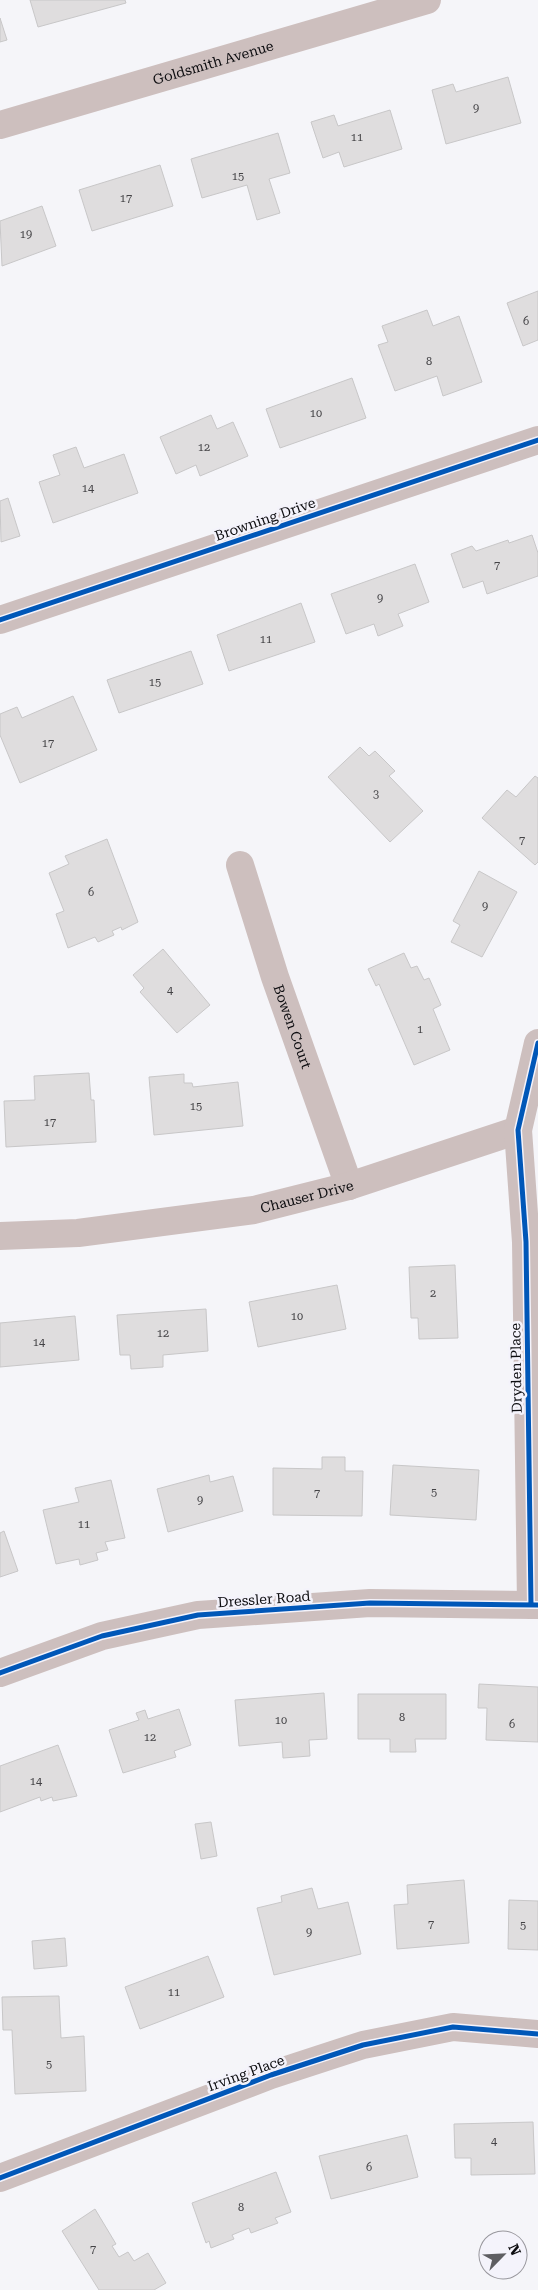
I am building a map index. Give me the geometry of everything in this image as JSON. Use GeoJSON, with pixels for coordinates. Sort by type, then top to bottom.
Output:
{"type":"FeatureCollection","features":[{"type":"Feature","properties":{"kind":"street","name":"Goldsmith Avenue"},"geometry":{"type":"LineString","coordinates":[[0,125],[427,0]]}},
{"type":"Feature","properties":{"kind":"street","name":"Browning Drive"},"geometry":{"type":"LineString","coordinates":[[0,620],[538,440]]}},
{"type":"Feature","properties":{"kind":"street","name":"Bowen Court"},"geometry":{"type":"LineString","coordinates":[[240,865],[275,977],[348,1186]]}},
{"type":"Feature","properties":{"kind":"street"},"geometry":{"type":"LineString","coordinates":[[518,1130],[538,1044]]}},
{"type":"Feature","properties":{"kind":"street","name":"Chauser Drive"},"geometry":{"type":"LineString","coordinates":[[0,1236],[78,1233],[254,1210],[348,1186],[518,1130]]}},
{"type":"Feature","properties":{"kind":"street","name":"Dryden Place"},"geometry":{"type":"LineString","coordinates":[[518,1130],[526,1242],[534,1605]]}},
{"type":"Feature","properties":{"kind":"street","name":"Dressler Road"},"geometry":{"type":"LineString","coordinates":[[0,1673],[102,1636],[198,1615],[370,1603],[534,1605]]}},
{"type":"Feature","properties":{"kind":"street","name":"Irving Place"},"geometry":{"type":"LineString","coordinates":[[0,2178],[271,2076],[363,2045],[453,2027],[538,2034]]}},
{"type":"Feature","properties":{"kind":"building"},"geometry":{"type":"Polygon","coordinates":[[[30,0],[125,0],[126,3],[38,27],[30,0]]]}},
{"type":"Feature","properties":{"kind":"building"},"geometry":{"type":"Polygon","coordinates":[[[0,18],[7,40],[0,42],[0,18]]]}},
{"type":"Feature","properties":{"kind":"building"},"geometry":{"type":"Polygon","coordinates":[[[508,77],[521,123],[446,144],[432,90],[453,84],[456,92],[508,77]]]}},
{"type":"Feature","properties":{"kind":"building"},"geometry":{"type":"Polygon","coordinates":[[[390,110],[402,149],[344,167],[339,152],[323,158],[311,122],[334,115],[338,126],[390,110]]]}},
{"type":"Feature","properties":{"kind":"building"},"geometry":{"type":"Polygon","coordinates":[[[278,133],[290,173],[269,179],[280,213],[257,220],[247,185],[202,198],[191,159],[278,133]]]}},
{"type":"Feature","properties":{"kind":"building"},"geometry":{"type":"Polygon","coordinates":[[[160,165],[173,206],[92,231],[79,190],[160,165]]]}},
{"type":"Feature","properties":{"kind":"building"},"geometry":{"type":"Polygon","coordinates":[[[42,206],[56,246],[2,266],[0,221],[42,206]]]}},
{"type":"Feature","properties":{"kind":"building"},"geometry":{"type":"Polygon","coordinates":[[[538,291],[538,340],[523,346],[507,303],[538,291]]]}},
{"type":"Feature","properties":{"kind":"building"},"geometry":{"type":"Polygon","coordinates":[[[427,310],[433,326],[459,316],[482,382],[443,396],[437,376],[395,391],[378,345],[388,342],[382,326],[427,310]]]}},
{"type":"Feature","properties":{"kind":"building"},"geometry":{"type":"Polygon","coordinates":[[[352,378],[366,418],[280,448],[266,409],[352,378]]]}},
{"type":"Feature","properties":{"kind":"building"},"geometry":{"type":"Polygon","coordinates":[[[211,415],[217,429],[233,422],[248,456],[200,476],[196,465],[176,474],[160,437],[211,415]]]}},
{"type":"Feature","properties":{"kind":"building"},"geometry":{"type":"Polygon","coordinates":[[[76,447],[84,468],[124,454],[138,493],[53,523],[39,482],[60,475],[53,455],[76,447]]]}},
{"type":"Feature","properties":{"kind":"building"},"geometry":{"type":"Polygon","coordinates":[[[8,498],[20,536],[1,542],[0,501],[8,498]]]}},
{"type":"Feature","properties":{"kind":"building"},"geometry":{"type":"Polygon","coordinates":[[[532,535],[538,553],[538,576],[487,594],[483,581],[463,588],[451,554],[472,546],[476,551],[508,540],[509,543],[532,535]]]}},
{"type":"Feature","properties":{"kind":"building"},"geometry":{"type":"Polygon","coordinates":[[[415,564],[429,602],[398,614],[403,626],[378,636],[374,624],[346,634],[331,594],[415,564]]]}},
{"type":"Feature","properties":{"kind":"building"},"geometry":{"type":"Polygon","coordinates":[[[301,603],[315,642],[229,671],[217,635],[301,603]]]}},
{"type":"Feature","properties":{"kind":"building"},"geometry":{"type":"Polygon","coordinates":[[[191,651],[203,684],[119,713],[107,680],[191,651]]]}},
{"type":"Feature","properties":{"kind":"building"},"geometry":{"type":"Polygon","coordinates":[[[73,696],[97,750],[20,783],[0,735],[0,714],[17,707],[22,718],[73,696]]]}},
{"type":"Feature","properties":{"kind":"building"},"geometry":{"type":"Polygon","coordinates":[[[360,747],[369,756],[375,751],[395,771],[389,776],[423,811],[390,842],[328,777],[360,747]]]}},
{"type":"Feature","properties":{"kind":"building"},"geometry":{"type":"Polygon","coordinates":[[[535,776],[538,778],[538,862],[535,865],[482,818],[507,790],[516,797],[535,776]]]}},
{"type":"Feature","properties":{"kind":"building"},"geometry":{"type":"Polygon","coordinates":[[[107,839],[138,922],[122,930],[121,927],[112,931],[114,935],[98,942],[95,937],[68,948],[56,914],[64,911],[49,873],[69,864],[65,856],[107,839]]]}},
{"type":"Feature","properties":{"kind":"building"},"geometry":{"type":"Polygon","coordinates":[[[479,871],[517,892],[482,957],[451,942],[460,925],[453,921],[479,871]]]}},
{"type":"Feature","properties":{"kind":"building"},"geometry":{"type":"Polygon","coordinates":[[[163,949],[210,1005],[177,1033],[140,992],[144,988],[133,975],[163,949]]]}},
{"type":"Feature","properties":{"kind":"building"},"geometry":{"type":"Polygon","coordinates":[[[404,953],[411,968],[417,966],[424,980],[429,978],[441,1005],[433,1009],[450,1050],[414,1065],[379,984],[376,986],[368,969],[404,953]]]}},
{"type":"Feature","properties":{"kind":"building"},"geometry":{"type":"Polygon","coordinates":[[[89,1073],[91,1100],[94,1100],[96,1142],[6,1147],[4,1101],[35,1100],[34,1076],[89,1073]]]}},
{"type":"Feature","properties":{"kind":"building"},"geometry":{"type":"Polygon","coordinates":[[[184,1074],[184,1083],[192,1083],[193,1087],[238,1082],[243,1126],[154,1135],[149,1077],[184,1074]]]}},
{"type":"Feature","properties":{"kind":"building"},"geometry":{"type":"Polygon","coordinates":[[[455,1265],[458,1338],[419,1339],[418,1318],[411,1318],[409,1267],[455,1265]]]}},
{"type":"Feature","properties":{"kind":"building"},"geometry":{"type":"Polygon","coordinates":[[[337,1285],[346,1329],[258,1347],[249,1302],[337,1285]]]}},
{"type":"Feature","properties":{"kind":"building"},"geometry":{"type":"Polygon","coordinates":[[[206,1309],[208,1351],[163,1355],[163,1367],[131,1369],[130,1355],[120,1355],[117,1315],[206,1309]]]}},
{"type":"Feature","properties":{"kind":"building"},"geometry":{"type":"Polygon","coordinates":[[[75,1316],[79,1360],[0,1367],[0,1323],[75,1316]]]}},
{"type":"Feature","properties":{"kind":"building"},"geometry":{"type":"Polygon","coordinates":[[[322,1457],[345,1457],[345,1471],[363,1471],[362,1516],[273,1515],[273,1468],[322,1469],[322,1457]]]}},
{"type":"Feature","properties":{"kind":"building"},"geometry":{"type":"Polygon","coordinates":[[[393,1465],[479,1470],[476,1520],[390,1515],[393,1465]]]}},
{"type":"Feature","properties":{"kind":"building"},"geometry":{"type":"Polygon","coordinates":[[[209,1475],[210,1482],[233,1476],[243,1511],[168,1532],[157,1489],[209,1475]]]}},
{"type":"Feature","properties":{"kind":"building"},"geometry":{"type":"Polygon","coordinates":[[[111,1480],[125,1538],[105,1542],[108,1550],[96,1553],[98,1560],[80,1565],[79,1559],[56,1564],[43,1510],[79,1502],[75,1488],[111,1480]]]}},
{"type":"Feature","properties":{"kind":"building"},"geometry":{"type":"Polygon","coordinates":[[[4,1531],[18,1571],[0,1577],[0,1533],[4,1531]]]}},
{"type":"Feature","properties":{"kind":"building"},"geometry":{"type":"Polygon","coordinates":[[[479,1684],[538,1687],[538,1742],[486,1740],[487,1708],[478,1708],[479,1684]]]}},
{"type":"Feature","properties":{"kind":"building"},"geometry":{"type":"Polygon","coordinates":[[[324,1693],[327,1739],[309,1740],[310,1756],[283,1758],[282,1742],[239,1746],[235,1700],[324,1693]]]}},
{"type":"Feature","properties":{"kind":"building"},"geometry":{"type":"Polygon","coordinates":[[[358,1694],[446,1694],[446,1739],[415,1739],[416,1752],[390,1752],[390,1739],[358,1739],[358,1694]]]}},
{"type":"Feature","properties":{"kind":"building"},"geometry":{"type":"Polygon","coordinates":[[[179,1709],[191,1745],[174,1751],[176,1757],[123,1773],[109,1730],[139,1720],[136,1713],[145,1710],[148,1719],[179,1709]]]}},
{"type":"Feature","properties":{"kind":"building"},"geometry":{"type":"Polygon","coordinates":[[[58,1745],[77,1796],[53,1801],[52,1797],[41,1801],[40,1797],[0,1812],[0,1766],[58,1745]]]}},
{"type":"Feature","properties":{"kind":"building"},"geometry":{"type":"Polygon","coordinates":[[[211,1822],[217,1856],[201,1859],[195,1824],[211,1822]]]}},
{"type":"Feature","properties":{"kind":"building"},"geometry":{"type":"Polygon","coordinates":[[[464,1880],[469,1943],[397,1949],[394,1905],[408,1904],[407,1885],[464,1880]]]}},
{"type":"Feature","properties":{"kind":"building"},"geometry":{"type":"Polygon","coordinates":[[[312,1888],[318,1909],[348,1902],[361,1954],[274,1975],[257,1908],[282,1902],[281,1896],[312,1888]]]}},
{"type":"Feature","properties":{"kind":"building"},"geometry":{"type":"Polygon","coordinates":[[[509,1900],[538,1901],[538,1950],[508,1949],[509,1900]]]}},
{"type":"Feature","properties":{"kind":"building"},"geometry":{"type":"Polygon","coordinates":[[[65,1938],[67,1966],[34,1969],[32,1941],[65,1938]]]}},
{"type":"Feature","properties":{"kind":"building"},"geometry":{"type":"Polygon","coordinates":[[[208,1956],[224,1997],[140,2029],[125,1987],[208,1956]]]}},
{"type":"Feature","properties":{"kind":"building"},"geometry":{"type":"Polygon","coordinates":[[[59,1996],[61,2038],[84,2036],[86,2091],[15,2094],[12,2030],[3,2030],[2,1997],[59,1996]]]}},
{"type":"Feature","properties":{"kind":"building"},"geometry":{"type":"Polygon","coordinates":[[[533,2122],[535,2174],[471,2175],[471,2158],[455,2158],[454,2124],[533,2122]]]}},
{"type":"Feature","properties":{"kind":"building"},"geometry":{"type":"Polygon","coordinates":[[[407,2135],[418,2177],[331,2199],[319,2156],[407,2135]]]}},
{"type":"Feature","properties":{"kind":"building"},"geometry":{"type":"Polygon","coordinates":[[[276,2172],[291,2212],[275,2218],[278,2223],[251,2233],[249,2228],[232,2235],[234,2239],[211,2248],[209,2241],[206,2243],[192,2203],[276,2172]]]}},
{"type":"Feature","properties":{"kind":"building"},"geometry":{"type":"Polygon","coordinates":[[[95,2209],[116,2244],[112,2246],[119,2257],[128,2252],[134,2261],[148,2253],[166,2283],[154,2290],[99,2290],[62,2231],[95,2209]]]}},
{"type":"Feature","properties":{"kind":"cycle path"},"geometry":{"type":"LineString","coordinates":[[0,620],[538,440]]}},
{"type":"Feature","properties":{"kind":"cycle path"},"geometry":{"type":"LineString","coordinates":[[531,1605],[526,1242],[518,1130],[538,1043]]}},
{"type":"Feature","properties":{"kind":"cycle path"},"geometry":{"type":"LineString","coordinates":[[0,1673],[102,1636],[198,1615],[370,1603],[538,1605]]}},
{"type":"Feature","properties":{"kind":"cycle path"},"geometry":{"type":"LineString","coordinates":[[0,2178],[271,2075],[363,2045],[453,2027],[538,2034]]}}]}
